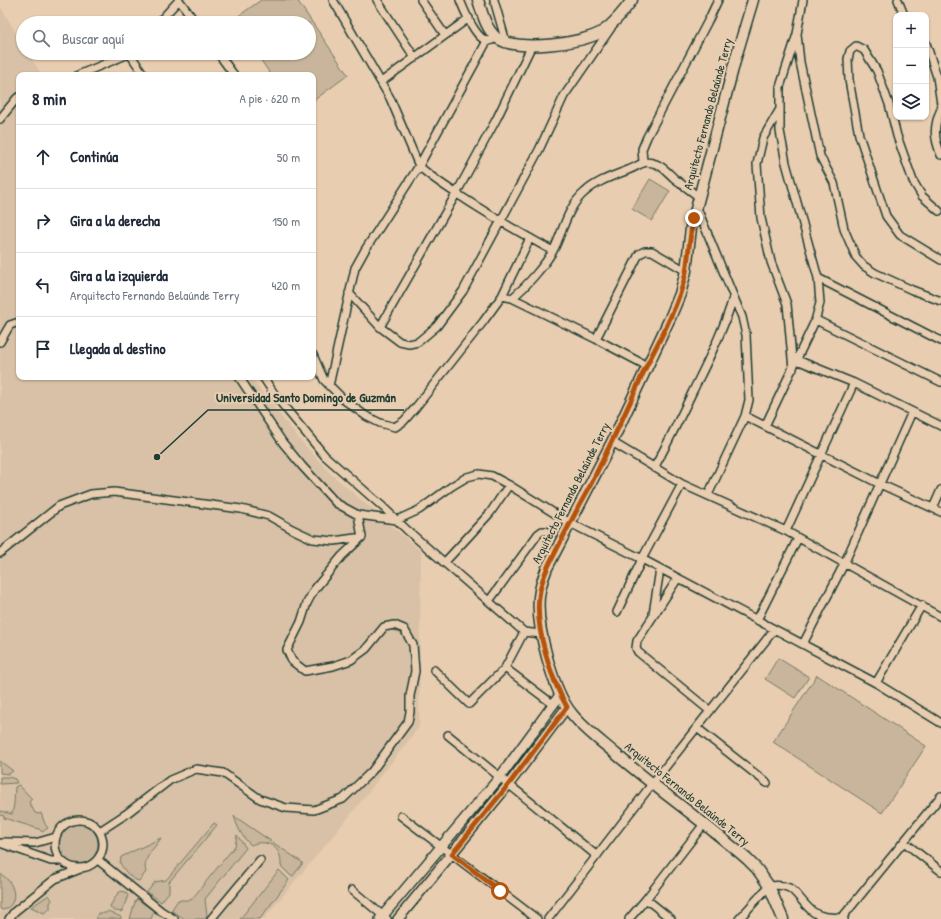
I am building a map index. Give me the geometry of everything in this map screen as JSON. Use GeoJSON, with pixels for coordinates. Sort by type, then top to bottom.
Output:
{"type":"FeatureCollection","features":[{"type":"Feature","properties":{"kind":"main road"},"geometry":{"type":"LineString","coordinates":[[478,0],[488,26],[491,39],[532,45],[570,43],[583,40],[603,31],[615,21],[632,0]]}},
{"type":"Feature","properties":{"kind":"main road","name":"Arquitecto Fernando Belaúnde Terry"},"geometry":{"type":"LineString","coordinates":[[753,0],[736,56],[691,228],[686,272],[680,294],[612,442],[547,568],[538,598],[541,634],[552,674],[560,696],[567,707],[581,723],[652,784],[704,824],[757,869],[769,886],[783,919]]}},
{"type":"Feature","properties":{"kind":"street"},"geometry":{"type":"LineString","coordinates":[[164,16],[179,0],[191,16]]}},
{"type":"Feature","properties":{"kind":"street"},"geometry":{"type":"LineString","coordinates":[[333,0],[390,98],[419,166],[427,174],[456,194],[501,222],[553,251]]}},
{"type":"Feature","properties":{"kind":"street"},"geometry":{"type":"LineString","coordinates":[[377,0],[415,58]]}},
{"type":"Feature","properties":{"kind":"street"},"geometry":{"type":"LineString","coordinates":[[421,0],[445,35]]}},
{"type":"Feature","properties":{"kind":"street"},"geometry":{"type":"LineString","coordinates":[[329,386],[355,268],[419,166],[491,39],[478,34],[460,0]]}},
{"type":"Feature","properties":{"kind":"street"},"geometry":{"type":"LineString","coordinates":[[494,0],[506,42]]}},
{"type":"Feature","properties":{"kind":"street"},"geometry":{"type":"LineString","coordinates":[[643,162],[642,149],[647,137],[710,19],[718,0]]}},
{"type":"Feature","properties":{"kind":"street"},"geometry":{"type":"LineString","coordinates":[[765,426],[816,320],[820,303],[818,278],[786,163],[780,131],[780,87],[797,34],[803,0]]}},
{"type":"Feature","properties":{"kind":"street"},"geometry":{"type":"LineString","coordinates":[[898,0],[903,12]]}},
{"type":"Feature","properties":{"kind":"street"},"geometry":{"type":"LineString","coordinates":[[381,82],[469,18]]}},
{"type":"Feature","properties":{"kind":"street"},"geometry":{"type":"LineString","coordinates":[[350,293],[380,327],[400,342],[409,344],[418,342],[437,326],[463,291],[539,150],[564,96],[615,21]]}},
{"type":"Feature","properties":{"kind":"street"},"geometry":{"type":"LineString","coordinates":[[797,34],[800,62],[820,156],[834,183],[844,229],[856,257],[864,266],[875,273],[941,301]]}},
{"type":"Feature","properties":{"kind":"street"},"geometry":{"type":"LineString","coordinates":[[380,327],[456,194],[497,118],[532,45]]}},
{"type":"Feature","properties":{"kind":"street"},"geometry":{"type":"LineString","coordinates":[[938,211],[922,196],[913,181],[897,136],[889,104],[877,72],[864,50],[856,46],[850,51],[848,59],[849,80],[859,135],[886,216],[900,235],[941,260]]}},
{"type":"Feature","properties":{"kind":"street"},"geometry":{"type":"LineString","coordinates":[[928,48],[937,77],[941,104]]}},
{"type":"Feature","properties":{"kind":"street"},"geometry":{"type":"LineString","coordinates":[[84,72],[115,60]]}},
{"type":"Feature","properties":{"kind":"street"},"geometry":{"type":"LineString","coordinates":[[135,60],[142,72]]}},
{"type":"Feature","properties":{"kind":"street"},"geometry":{"type":"LineString","coordinates":[[223,60],[232,72]]}},
{"type":"Feature","properties":{"kind":"street"},"geometry":{"type":"LineString","coordinates":[[93,68],[96,72]]}},
{"type":"Feature","properties":{"kind":"street"},"geometry":{"type":"LineString","coordinates":[[0,119],[16,99]]}},
{"type":"Feature","properties":{"kind":"street"},"geometry":{"type":"LineString","coordinates":[[780,109],[763,138],[757,164],[761,218],[771,262],[787,304],[793,369]]}},
{"type":"Feature","properties":{"kind":"street"},"geometry":{"type":"LineString","coordinates":[[941,109],[934,129],[936,143],[941,156]]}},
{"type":"Feature","properties":{"kind":"street"},"geometry":{"type":"LineString","coordinates":[[512,298],[519,292],[553,251],[571,209],[584,192],[595,184],[643,162],[650,162],[662,167],[699,197]]}},
{"type":"Feature","properties":{"kind":"street"},"geometry":{"type":"LineString","coordinates":[[697,208],[733,298],[742,316],[746,335],[749,400],[745,416],[708,495]]}},
{"type":"Feature","properties":{"kind":"street"},"geometry":{"type":"LineString","coordinates":[[316,362],[324,380],[344,400],[366,416],[380,423],[395,427],[404,421],[416,407],[502,296],[530,238]]}},
{"type":"Feature","properties":{"kind":"street"},"geometry":{"type":"LineString","coordinates":[[596,339],[639,254],[645,251],[652,251],[686,272]]}},
{"type":"Feature","properties":{"kind":"street"},"geometry":{"type":"LineString","coordinates":[[818,278],[941,341]]}},
{"type":"Feature","properties":{"kind":"street"},"geometry":{"type":"LineString","coordinates":[[502,296],[512,298],[647,366]]}},
{"type":"Feature","properties":{"kind":"street"},"geometry":{"type":"LineString","coordinates":[[654,468],[717,342],[733,298]]}},
{"type":"Feature","properties":{"kind":"street"},"geometry":{"type":"LineString","coordinates":[[816,320],[941,382]]}},
{"type":"Feature","properties":{"kind":"street"},"geometry":{"type":"LineString","coordinates":[[0,342],[10,325],[16,323]]}},
{"type":"Feature","properties":{"kind":"street"},"geometry":{"type":"LineString","coordinates":[[797,360],[854,383],[941,426]]}},
{"type":"Feature","properties":{"kind":"street"},"geometry":{"type":"LineString","coordinates":[[241,380],[283,443],[302,466],[336,503],[358,515],[396,520],[419,510],[467,477],[479,474],[492,476],[570,523],[642,559],[876,683],[941,723]]}},
{"type":"Feature","properties":{"kind":"street"},"geometry":{"type":"LineString","coordinates":[[265,380],[277,398],[325,456],[444,563],[524,632],[541,634]]}},
{"type":"Feature","properties":{"kind":"street"},"geometry":{"type":"LineString","coordinates":[[786,531],[854,383]]}},
{"type":"Feature","properties":{"kind":"street"},"geometry":{"type":"LineString","coordinates":[[803,644],[844,564],[912,412]]}},
{"type":"Feature","properties":{"kind":"street"},"geometry":{"type":"LineString","coordinates":[[745,416],[880,484],[941,512]]}},
{"type":"Feature","properties":{"kind":"street"},"geometry":{"type":"LineString","coordinates":[[612,442],[682,484],[786,531],[941,617]]}},
{"type":"Feature","properties":{"kind":"street"},"geometry":{"type":"LineString","coordinates":[[617,612],[642,559],[682,484]]}},
{"type":"Feature","properties":{"kind":"street"},"geometry":{"type":"LineString","coordinates":[[444,563],[490,513],[509,485]]}},
{"type":"Feature","properties":{"kind":"street"},"geometry":{"type":"LineString","coordinates":[[933,508],[941,490]]}},
{"type":"Feature","properties":{"kind":"street"},"geometry":{"type":"LineString","coordinates":[[0,553],[59,506],[91,494],[114,492],[241,509],[269,516],[313,539],[334,541],[362,537]]}},
{"type":"Feature","properties":{"kind":"street"},"geometry":{"type":"LineString","coordinates":[[358,515],[362,537]]}},
{"type":"Feature","properties":{"kind":"street"},"geometry":{"type":"LineString","coordinates":[[489,601],[538,534],[542,531],[546,531],[550,534]]}},
{"type":"Feature","properties":{"kind":"street"},"geometry":{"type":"LineString","coordinates":[[100,831],[126,814],[170,780],[196,769],[223,773],[260,799],[286,808],[314,810],[343,800],[372,771],[408,722],[410,712],[410,696],[415,672],[413,645],[409,636],[404,629],[394,625],[384,627],[366,649],[351,660],[316,670],[305,671],[292,661],[287,650],[302,622],[307,603],[314,590],[342,556],[362,537]]}},
{"type":"Feature","properties":{"kind":"street"},"geometry":{"type":"LineString","coordinates":[[757,620],[798,538]]}},
{"type":"Feature","properties":{"kind":"street"},"geometry":{"type":"LineString","coordinates":[[652,618],[660,569]]}},
{"type":"Feature","properties":{"kind":"street"},"geometry":{"type":"LineString","coordinates":[[678,578],[637,641],[636,648],[638,652],[710,711]]}},
{"type":"Feature","properties":{"kind":"street"},"geometry":{"type":"LineString","coordinates":[[876,683],[922,606]]}},
{"type":"Feature","properties":{"kind":"street"},"geometry":{"type":"LineString","coordinates":[[548,919],[652,784],[774,630]]}},
{"type":"Feature","properties":{"kind":"street"},"geometry":{"type":"LineString","coordinates":[[434,670],[469,704],[505,668],[524,632]]}},
{"type":"Feature","properties":{"kind":"street"},"geometry":{"type":"LineString","coordinates":[[505,668],[554,705]]}},
{"type":"Feature","properties":{"kind":"street"},"geometry":{"type":"LineString","coordinates":[[352,890],[384,918],[500,777],[560,696]]}},
{"type":"Feature","properties":{"kind":"street"},"geometry":{"type":"LineString","coordinates":[[398,919],[509,784],[567,707]]}},
{"type":"Feature","properties":{"kind":"street"},"geometry":{"type":"LineString","coordinates":[[696,728],[767,783]]}},
{"type":"Feature","properties":{"kind":"street"},"geometry":{"type":"LineString","coordinates":[[448,734],[597,856]]}},
{"type":"Feature","properties":{"kind":"street"},"geometry":{"type":"LineString","coordinates":[[739,919],[769,886],[780,884],[790,888],[812,912],[820,916],[842,919],[941,796]]}},
{"type":"Feature","properties":{"kind":"street"},"geometry":{"type":"LineString","coordinates":[[401,816],[537,919]]}},
{"type":"Feature","properties":{"kind":"street"},"geometry":{"type":"LineString","coordinates":[[9,919],[14,912],[55,879],[90,866],[98,860],[103,851],[104,841],[100,831],[93,824],[84,820],[73,820],[64,824],[57,832],[54,842],[56,852],[61,861],[70,867],[80,869]]}},
{"type":"Feature","properties":{"kind":"street"},"geometry":{"type":"LineString","coordinates":[[629,919],[704,824]]}},
{"type":"Feature","properties":{"kind":"street"},"geometry":{"type":"LineString","coordinates":[[0,842],[35,843],[56,837]]}},
{"type":"Feature","properties":{"kind":"street"},"geometry":{"type":"LineString","coordinates":[[0,842],[51,861],[61,861]]}},
{"type":"Feature","properties":{"kind":"street"},"geometry":{"type":"LineString","coordinates":[[904,842],[941,871]]}},
{"type":"Feature","properties":{"kind":"street"},"geometry":{"type":"LineString","coordinates":[[98,860],[161,911],[174,919]]}},
{"type":"Feature","properties":{"kind":"street"},"geometry":{"type":"LineString","coordinates":[[211,919],[260,860]]}},
{"type":"Feature","properties":{"kind":"street"},"geometry":{"type":"LineString","coordinates":[[646,899],[671,919]]}},
{"type":"Feature","properties":{"kind":"shaded area"},"geometry":{"type":"Polygon","coordinates":[[[261,0],[297,0],[308,16],[239,16],[261,0]]]}},
{"type":"Feature","properties":{"kind":"shaded area"},"geometry":{"type":"Polygon","coordinates":[[[0,6],[16,33],[16,60],[32,60],[40,72],[16,72],[16,380],[252,380],[300,440],[330,473],[421,551],[419,727],[352,813],[264,919],[0,919],[0,6]]]}},
{"type":"Feature","properties":{"kind":"shaded area"},"geometry":{"type":"Polygon","coordinates":[[[316,28],[348,75],[316,99],[316,72],[269,72],[261,60],[316,60],[316,28]]]}},
{"type":"Feature","properties":{"kind":"shaded area"},"geometry":{"type":"Polygon","coordinates":[[[650,179],[670,191],[652,221],[632,209],[650,179]]]}},
{"type":"Feature","properties":{"kind":"shaded area"},"geometry":{"type":"Polygon","coordinates":[[[778,658],[809,677],[795,698],[765,679],[778,658]]]}},
{"type":"Feature","properties":{"kind":"shaded area"},"geometry":{"type":"Polygon","coordinates":[[[817,675],[926,746],[882,813],[773,742],[817,675]]]}},
{"type":"Feature","properties":{"kind":"shaded area"},"geometry":{"type":"Polygon","coordinates":[[[0,761],[13,771],[9,774],[0,773],[0,761]]]}},
{"type":"Feature","properties":{"kind":"shaded area"},"geometry":{"type":"Polygon","coordinates":[[[0,777],[15,779],[17,783],[0,784],[0,777]]]}},
{"type":"Feature","properties":{"kind":"shaded area"},"geometry":{"type":"Polygon","coordinates":[[[19,785],[32,799],[29,802],[35,813],[41,813],[48,828],[42,832],[39,829],[4,818],[4,816],[0,815],[0,811],[12,814],[15,787],[19,785]]]}},
{"type":"Feature","properties":{"kind":"shaded area"},"geometry":{"type":"Polygon","coordinates":[[[234,816],[303,863],[293,876],[291,876],[281,866],[280,856],[272,845],[260,843],[251,845],[245,839],[240,832],[234,816]]]}},
{"type":"Feature","properties":{"kind":"shaded area"},"geometry":{"type":"Polygon","coordinates":[[[214,823],[217,825],[169,882],[169,892],[161,902],[147,892],[155,882],[166,880],[214,823]]]}},
{"type":"Feature","properties":{"kind":"shaded area"},"geometry":{"type":"Polygon","coordinates":[[[78,824],[92,830],[98,844],[92,858],[78,864],[64,858],[58,844],[64,830],[78,824]]]}},
{"type":"Feature","properties":{"kind":"shaded area"},"geometry":{"type":"Polygon","coordinates":[[[237,835],[246,848],[205,899],[207,916],[205,919],[185,919],[173,912],[172,909],[178,900],[191,900],[235,846],[237,835]]]}},
{"type":"Feature","properties":{"kind":"shaded area"},"geometry":{"type":"Polygon","coordinates":[[[161,838],[147,858],[145,867],[146,872],[139,881],[130,876],[120,863],[121,857],[161,838]]]}},
{"type":"Feature","properties":{"kind":"shaded area"},"geometry":{"type":"Polygon","coordinates":[[[279,870],[289,880],[260,919],[240,919],[279,870]]]}},
{"type":"Feature","properties":{"kind":"shaded area"},"geometry":{"type":"Polygon","coordinates":[[[0,874],[9,881],[14,892],[12,903],[9,907],[3,910],[0,909],[0,874]]]}},
{"type":"Feature","properties":{"kind":"shaded area"},"geometry":{"type":"Polygon","coordinates":[[[122,891],[128,896],[122,911],[111,909],[110,906],[118,893],[122,891]]]}},
{"type":"Feature","properties":{"kind":"shaded area"},"geometry":{"type":"Polygon","coordinates":[[[49,895],[52,900],[50,903],[50,909],[44,913],[31,907],[49,895]]]}},
{"type":"Feature","properties":{"kind":"shaded area"},"geometry":{"type":"Polygon","coordinates":[[[137,899],[154,911],[151,919],[130,919],[137,899]]]}},
{"type":"Feature","properties":{"kind":"shaded area"},"geometry":{"type":"Polygon","coordinates":[[[108,911],[121,917],[121,919],[96,919],[98,913],[106,913],[108,911]]]}},
{"type":"Feature","properties":{"kind":"place","name":"Universidad Santo Domingo de Guzmán"},"geometry":{"type":"Point","coordinates":[157,457]}},
{"type":"Feature","properties":{"kind":"route"},"geometry":{"type":"LineString","coordinates":[[500,891],[452,854],[509,784],[567,707],[560,696],[552,674],[541,634],[538,598],[541,584],[547,568],[612,442],[670,318],[680,294],[686,272],[691,228],[694,218]]}}]}
